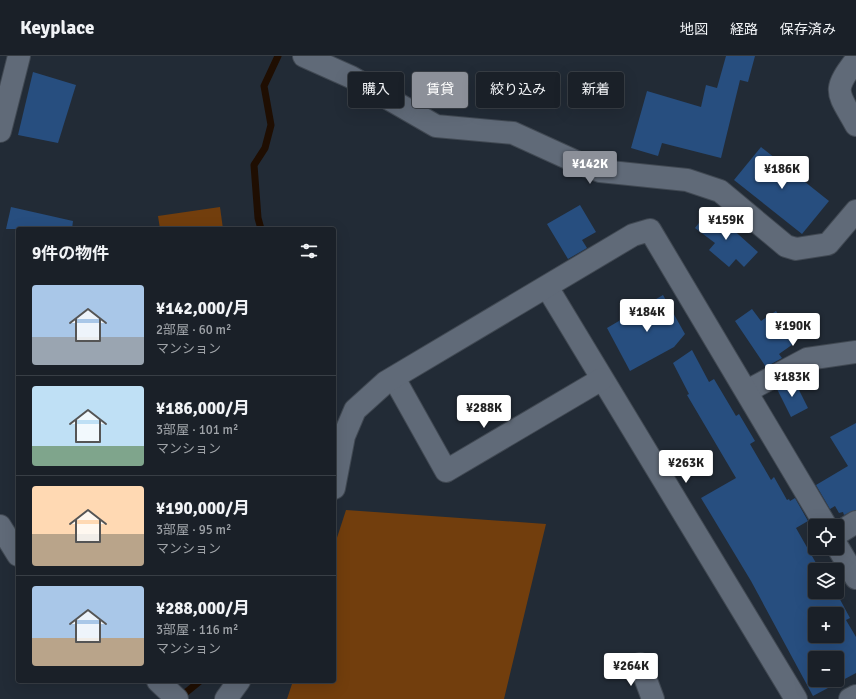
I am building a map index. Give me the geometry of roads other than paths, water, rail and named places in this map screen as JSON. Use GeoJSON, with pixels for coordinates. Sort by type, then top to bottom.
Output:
{"type":"FeatureCollection","features":[{"type":"Feature","properties":{"kind":"street"},"geometry":{"type":"LineString","coordinates":[[0,131],[19,56]]}},
{"type":"Feature","properties":{"kind":"street"},"geometry":{"type":"LineString","coordinates":[[304,56],[351,78],[436,126],[514,133],[580,164],[600,171],[687,180],[720,191],[786,246],[796,249],[828,244],[856,211]]}},
{"type":"Feature","properties":{"kind":"street"},"geometry":{"type":"LineString","coordinates":[[856,60],[844,75],[840,85],[839,94],[856,125]]}},
{"type":"Feature","properties":{"kind":"street"},"geometry":{"type":"LineString","coordinates":[[336,478],[344,436],[356,410],[386,382],[633,235],[650,230],[822,519]]}},
{"type":"Feature","properties":{"kind":"street"},"geometry":{"type":"LineString","coordinates":[[546,287],[796,699]]}},
{"type":"Feature","properties":{"kind":"street"},"geometry":{"type":"LineString","coordinates":[[747,391],[807,359],[856,352]]}},
{"type":"Feature","properties":{"kind":"street"},"geometry":{"type":"LineString","coordinates":[[394,378],[446,471],[602,378]]}},
{"type":"Feature","properties":{"kind":"street"},"geometry":{"type":"LineString","coordinates":[[844,530],[856,522]]}},
{"type":"Feature","properties":{"kind":"street"},"geometry":{"type":"LineString","coordinates":[[0,526],[16,552]]}},
{"type":"Feature","properties":{"kind":"street"},"geometry":{"type":"LineString","coordinates":[[842,555],[856,578]]}},
{"type":"Feature","properties":{"kind":"street"},"geometry":{"type":"LineString","coordinates":[[640,664],[653,699]]}},
{"type":"Feature","properties":{"kind":"street"},"geometry":{"type":"LineString","coordinates":[[226,699],[238,683]]}},
{"type":"Feature","properties":{"kind":"street"},"geometry":{"type":"LineString","coordinates":[[850,699],[856,696]]}},
{"type":"Feature","properties":{"kind":"waterway"},"geometry":{"type":"LineString","coordinates":[[260,227],[258,218],[254,165],[265,148],[271,125],[264,86],[278,56]]}},
{"type":"Feature","properties":{"kind":"waterway"},"geometry":{"type":"LineString","coordinates":[[178,699],[198,683]]}}]}
